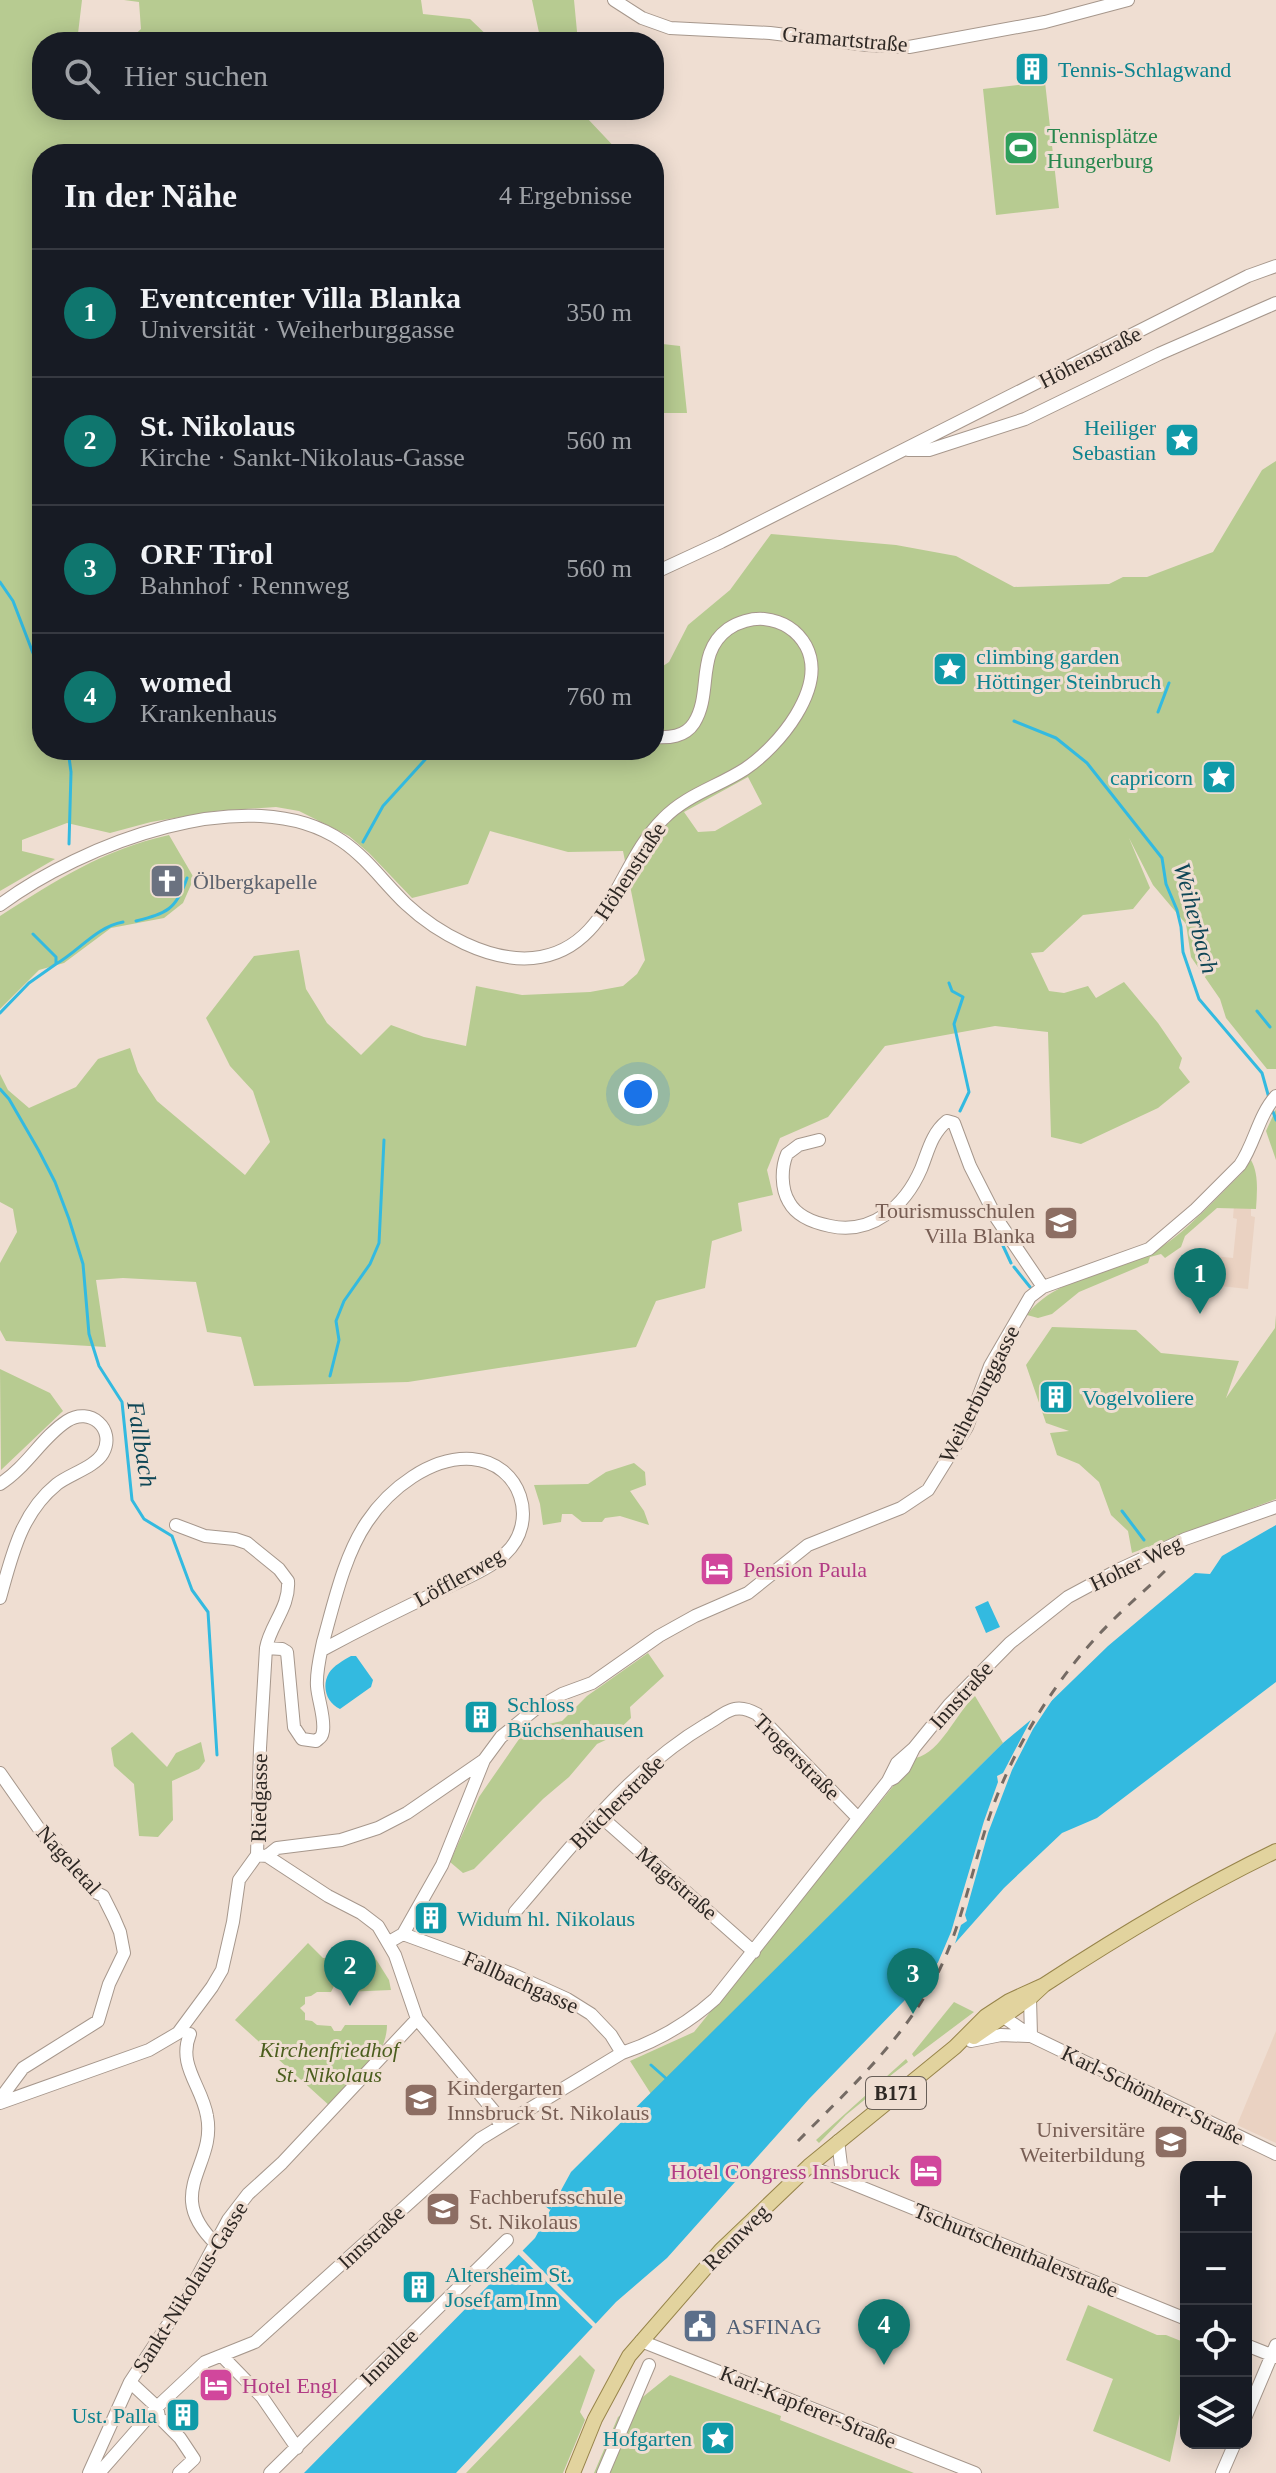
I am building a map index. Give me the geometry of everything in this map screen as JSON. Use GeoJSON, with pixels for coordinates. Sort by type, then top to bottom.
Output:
{"type":"FeatureCollection","features":[{"type":"Feature","properties":{"kind":"main road","name":"Rennweg"},"geometry":{"type":"LineString","coordinates":[[573,2473],[610,2390],[629,2356],[721,2250],[809,2166],[998,2014],[1146,1920],[1227,1874],[1276,1851]]}},
{"type":"Feature","properties":{"kind":"main road","name":"Rennweg"},"geometry":{"type":"LineString","coordinates":[[998,2014],[1030,1998],[1044,1985]]}},
{"type":"Feature","properties":{"kind":"street","name":"Gramartstraße"},"geometry":{"type":"LineString","coordinates":[[614,0],[642,18],[670,28],[770,33],[909,47],[1045,22],[1128,0]]}},
{"type":"Feature","properties":{"kind":"street","name":"Höhenstraße"},"geometry":{"type":"LineString","coordinates":[[664,568],[1248,276],[1276,266]]}},
{"type":"Feature","properties":{"kind":"street","name":"Höhenstraße"},"geometry":{"type":"LineString","coordinates":[[905,450],[929,450],[1025,419],[1159,354],[1276,303]]}},
{"type":"Feature","properties":{"kind":"street","name":"Höhenstraße"},"geometry":{"type":"LineString","coordinates":[[0,905],[59,868],[121,840],[206,820],[270,816],[312,825],[341,840],[361,856],[407,905],[444,932],[505,957],[523,959],[552,955],[572,946],[594,925],[660,821],[679,804],[744,769],[779,738],[799,710],[808,690],[811,669],[806,647],[786,625],[775,621],[755,619],[733,626],[720,636],[710,651],[695,722],[680,735],[664,736]]}},
{"type":"Feature","properties":{"kind":"street"},"geometry":{"type":"LineString","coordinates":[[819,1140],[799,1145],[787,1154],[783,1177],[787,1200],[797,1212],[811,1221],[831,1227],[857,1228],[877,1221],[901,1201],[920,1172],[937,1130],[947,1121],[954,1123],[970,1166],[997,1219],[1043,1287],[1126,1259],[1162,1241],[1240,1165],[1266,1108],[1276,1096]]}},
{"type":"Feature","properties":{"kind":"street","name":"Weiherburggasse"},"geometry":{"type":"LineString","coordinates":[[403,1934],[442,1865],[484,1760],[501,1737],[534,1710],[562,1694],[592,1683],[659,1636],[748,1593],[808,1545],[901,1508],[928,1490],[967,1427],[990,1366],[1030,1297],[1043,1287]]}},
{"type":"Feature","properties":{"kind":"street"},"geometry":{"type":"LineString","coordinates":[[0,1484],[21,1469],[66,1421],[87,1416],[103,1426],[107,1440],[100,1458],[58,1484],[34,1506],[25,1521],[0,1598]]}},
{"type":"Feature","properties":{"kind":"street","name":"Löfflerweg"},"geometry":{"type":"LineString","coordinates":[[266,1648],[279,1648],[287,1652],[294,1727],[298,1736],[316,1741],[323,1733],[317,1685],[322,1650],[354,1547],[365,1524],[381,1504],[409,1481],[438,1464],[476,1459],[496,1466],[507,1474],[521,1497],[524,1520],[517,1540],[504,1555],[478,1572],[322,1650]]}},
{"type":"Feature","properties":{"kind":"street","name":"Hoher Weg"},"geometry":{"type":"LineString","coordinates":[[1010,1643],[1068,1597],[1120,1569],[1185,1539],[1276,1507]]}},
{"type":"Feature","properties":{"kind":"street","name":"Riedgasse"},"geometry":{"type":"LineString","coordinates":[[0,2101],[149,2050],[178,2033],[222,1970],[239,1880],[262,1856],[260,1748],[266,1648],[288,1589],[283,1573],[240,1540],[209,1537],[176,1525]]}},
{"type":"Feature","properties":{"kind":"street","name":"Innstraße"},"geometry":{"type":"LineString","coordinates":[[99,2473],[157,2407],[205,2362],[255,2342],[469,2148],[500,2125],[622,2053],[648,2045],[690,2022],[715,1999],[754,1952],[888,1781],[897,1763],[1010,1643]]}},
{"type":"Feature","properties":{"kind":"street","name":"Blücherstraße"},"geometry":{"type":"LineString","coordinates":[[515,1912],[599,1815],[647,1767],[691,1734],[733,1709]]}},
{"type":"Feature","properties":{"kind":"street","name":"Trogerstraße"},"geometry":{"type":"LineString","coordinates":[[733,1709],[747,1709],[757,1714],[857,1817]]}},
{"type":"Feature","properties":{"kind":"street","name":"Weiherburggasse"},"geometry":{"type":"LineString","coordinates":[[262,1856],[277,1848],[341,1840],[378,1828],[407,1813],[484,1760]]}},
{"type":"Feature","properties":{"kind":"street","name":"Nageletal"},"geometry":{"type":"LineString","coordinates":[[0,1773],[42,1833],[95,1892],[103,1896],[120,1932],[124,1953]]}},
{"type":"Feature","properties":{"kind":"street","name":"Magtstraße"},"geometry":{"type":"LineString","coordinates":[[599,1815],[754,1952]]}},
{"type":"Feature","properties":{"kind":"street"},"geometry":{"type":"LineString","coordinates":[[262,1856],[378,1926],[389,1942],[417,2019],[493,2110],[500,2125]]}},
{"type":"Feature","properties":{"kind":"street"},"geometry":{"type":"LineString","coordinates":[[389,1942],[403,1934]]}},
{"type":"Feature","properties":{"kind":"street","name":"Fallbachgasse"},"geometry":{"type":"LineString","coordinates":[[403,1934],[512,1974],[567,1999],[591,2014],[611,2035],[622,2053]]}},
{"type":"Feature","properties":{"kind":"street","name":"Riedgasse"},"geometry":{"type":"LineString","coordinates":[[0,2101],[23,2068],[98,2021],[109,1984],[124,1953]]}},
{"type":"Feature","properties":{"kind":"street"},"geometry":{"type":"LineString","coordinates":[[1030,1998],[1031,2036]]}},
{"type":"Feature","properties":{"kind":"street","name":"Karl-Schönherr-Straße"},"geometry":{"type":"LineString","coordinates":[[998,2014],[1031,2036],[1276,2154]]}},
{"type":"Feature","properties":{"kind":"street","name":"Sankt-Nikolaus-Gasse"},"geometry":{"type":"LineString","coordinates":[[89,2473],[130,2382],[188,2294],[228,2220],[248,2194],[282,2163],[417,2019]]}},
{"type":"Feature","properties":{"kind":"street"},"geometry":{"type":"LineString","coordinates":[[190,2034],[184,2049],[209,2126],[193,2191],[193,2213],[203,2232],[216,2244]]}},
{"type":"Feature","properties":{"kind":"street","name":"Karl-Schönherr-Straße"},"geometry":{"type":"LineString","coordinates":[[961,2044],[1001,2035],[1031,2036]]}},
{"type":"Feature","properties":{"kind":"street"},"geometry":{"type":"LineString","coordinates":[[838,2141],[847,2181]]}},
{"type":"Feature","properties":{"kind":"street","name":"Tschurtschenthalerstraße"},"geometry":{"type":"LineString","coordinates":[[809,2166],[1180,2317]]}},
{"type":"Feature","properties":{"kind":"street","name":"Innallee"},"geometry":{"type":"LineString","coordinates":[[270,2473],[507,2240]]}},
{"type":"Feature","properties":{"kind":"street","name":"Karl-Kapferer-Straße"},"geometry":{"type":"LineString","coordinates":[[641,2341],[975,2473]]}},
{"type":"Feature","properties":{"kind":"street"},"geometry":{"type":"LineString","coordinates":[[1252,2346],[1274,2352],[1252,2402]]}},
{"type":"Feature","properties":{"kind":"street"},"geometry":{"type":"LineString","coordinates":[[222,2356],[262,2397],[297,2448]]}},
{"type":"Feature","properties":{"kind":"street"},"geometry":{"type":"LineString","coordinates":[[603,2473],[649,2365]]}},
{"type":"Feature","properties":{"kind":"street"},"geometry":{"type":"LineString","coordinates":[[130,2382],[157,2407],[159,2417],[180,2438],[194,2459],[179,2473]]}},
{"type":"Feature","properties":{"kind":"street"},"geometry":{"type":"LineString","coordinates":[[1222,2473],[1232,2449]]}},
{"type":"Feature","properties":{"kind":"shaded area"},"geometry":{"type":"Polygon","coordinates":[[[1234,1205],[1251,1206],[1251,1216],[1255,1217],[1248,1289],[1182,1282],[1185,1253],[1233,1258],[1237,1219],[1233,1218],[1234,1205]]]}},
{"type":"Feature","properties":{"kind":"shaded area"},"geometry":{"type":"Polygon","coordinates":[[[1276,2031],[1276,2143],[1237,2125],[1276,2031]]]}},
{"type":"Feature","properties":{"kind":"green space"},"geometry":{"type":"Polygon","coordinates":[[[0,0],[82,0],[78,32],[32,32],[32,120],[589,120],[612,144],[32,144],[32,760],[664,760],[664,665],[669,662],[688,625],[730,590],[771,534],[896,545],[956,556],[1014,587],[1109,584],[1123,577],[1147,577],[1213,552],[1262,470],[1276,461],[1276,1069],[1267,1069],[1226,1018],[1220,999],[1191,957],[1186,924],[1153,885],[1129,838],[1150,888],[1133,909],[1083,915],[1043,952],[1031,953],[1049,991],[1064,993],[1088,986],[1096,998],[1124,982],[1182,1058],[1179,1068],[1190,1082],[1158,1108],[1081,1144],[1051,1137],[1048,1032],[995,1026],[885,1046],[828,1117],[780,1138],[767,1170],[773,1195],[738,1203],[742,1231],[712,1241],[705,1288],[656,1301],[636,1347],[408,1382],[254,1386],[241,1337],[207,1332],[196,1282],[123,1278],[96,1280],[106,1347],[6,1341],[0,1330],[0,1263],[17,1232],[13,1209],[0,1202],[0,1074],[8,1090],[29,1108],[76,1087],[98,1059],[130,1048],[138,1072],[157,1101],[245,1175],[270,1142],[253,1091],[230,1066],[206,1018],[254,956],[299,950],[306,989],[327,1023],[361,1055],[391,1025],[424,1037],[466,1046],[476,986],[522,995],[590,992],[623,986],[637,974],[645,960],[623,851],[568,852],[490,831],[468,884],[412,898],[349,836],[299,811],[276,807],[216,811],[151,822],[110,833],[67,823],[22,840],[22,851],[55,859],[0,891],[0,0]],[[748,777],[684,812],[698,832],[715,831],[762,804],[748,777]]]}},
{"type":"Feature","properties":{"kind":"green space"},"geometry":{"type":"Polygon","coordinates":[[[124,0],[421,0],[423,14],[470,19],[484,32],[138,32],[141,29],[139,2],[124,0]]]}},
{"type":"Feature","properties":{"kind":"green space"},"geometry":{"type":"Polygon","coordinates":[[[532,0],[574,0],[577,32],[539,32],[532,0]]]}},
{"type":"Feature","properties":{"kind":"green space","name":"Tennisplätze Hungerburg"},"geometry":{"type":"Polygon","coordinates":[[[1045,82],[1059,208],[996,215],[983,89],[1045,82]]]}},
{"type":"Feature","properties":{"kind":"green space"},"geometry":{"type":"Polygon","coordinates":[[[664,344],[680,346],[687,413],[664,413],[664,344]]]}},
{"type":"Feature","properties":{"kind":"green space"},"geometry":{"type":"Polygon","coordinates":[[[169,835],[194,878],[183,903],[164,918],[111,928],[64,963],[39,970],[0,1009],[0,916],[101,858],[169,835]]]}},
{"type":"Feature","properties":{"kind":"green space"},"geometry":{"type":"Polygon","coordinates":[[[1276,1109],[1276,1160],[1266,1131],[1276,1109]]]}},
{"type":"Feature","properties":{"kind":"green space"},"geometry":{"type":"Polygon","coordinates":[[[1251,1160],[1256,1177],[1256,1209],[1217,1208],[1185,1236],[1181,1247],[1165,1258],[1161,1254],[1150,1257],[1148,1263],[1079,1292],[1052,1314],[1038,1318],[1027,1315],[1040,1301],[1072,1282],[1147,1255],[1164,1245],[1204,1211],[1251,1160]]]}},
{"type":"Feature","properties":{"kind":"green space"},"geometry":{"type":"Polygon","coordinates":[[[1276,1315],[1276,1499],[1132,1553],[1128,1531],[1111,1515],[1099,1482],[1079,1464],[1057,1455],[1050,1433],[1069,1431],[1046,1423],[1026,1365],[1052,1327],[1136,1330],[1161,1353],[1239,1361],[1226,1398],[1275,1328],[1276,1315]]]}},
{"type":"Feature","properties":{"kind":"green space"},"geometry":{"type":"Polygon","coordinates":[[[0,1369],[50,1393],[63,1411],[1,1470],[0,1369]]]}},
{"type":"Feature","properties":{"kind":"green space"},"geometry":{"type":"Polygon","coordinates":[[[634,1463],[645,1472],[646,1485],[630,1491],[644,1511],[649,1525],[620,1516],[605,1518],[602,1522],[582,1522],[572,1514],[562,1514],[561,1522],[543,1525],[534,1485],[588,1484],[606,1472],[634,1463]]]}},
{"type":"Feature","properties":{"kind":"green space"},"geometry":{"type":"Polygon","coordinates":[[[648,1653],[664,1676],[630,1707],[631,1718],[610,1738],[597,1744],[569,1777],[474,1869],[463,1873],[450,1862],[479,1797],[526,1729],[562,1721],[587,1696],[648,1653]]]}},
{"type":"Feature","properties":{"kind":"green space"},"geometry":{"type":"Polygon","coordinates":[[[975,1696],[1003,1743],[651,2094],[630,2061],[694,2032],[916,1758],[941,1740],[975,1696]]]}},
{"type":"Feature","properties":{"kind":"green space"},"geometry":{"type":"Polygon","coordinates":[[[132,1732],[167,1767],[176,1753],[201,1742],[205,1761],[199,1769],[172,1781],[173,1820],[158,1837],[139,1836],[134,1784],[114,1766],[111,1748],[132,1732]]]}},
{"type":"Feature","properties":{"kind":"green space","name":"Kirchenfriedhof St. Nikolaus"},"geometry":{"type":"Polygon","coordinates":[[[308,1943],[323,1958],[374,1956],[389,1980],[391,1990],[344,1992],[341,1986],[334,1986],[331,1992],[317,1992],[305,1997],[305,2004],[300,2008],[305,2013],[305,2020],[331,2026],[334,2031],[341,2031],[345,2025],[387,2025],[375,2059],[331,2107],[235,2020],[308,1943]]]}},
{"type":"Feature","properties":{"kind":"green space"},"geometry":{"type":"Polygon","coordinates":[[[954,2002],[974,2012],[914,2057],[912,2054],[954,2002]]]}},
{"type":"Feature","properties":{"kind":"green space"},"geometry":{"type":"Polygon","coordinates":[[[906,2059],[908,2062],[846,2115],[819,2143],[816,2140],[906,2059]]]}},
{"type":"Feature","properties":{"kind":"green space"},"geometry":{"type":"Polygon","coordinates":[[[1088,2305],[1157,2335],[1180,2341],[1180,2414],[1170,2462],[1093,2431],[1113,2379],[1066,2360],[1088,2305]]]}},
{"type":"Feature","properties":{"kind":"green space"},"geometry":{"type":"Polygon","coordinates":[[[580,2355],[595,2370],[580,2412],[585,2420],[563,2473],[466,2473],[580,2355]]]}},
{"type":"Feature","properties":{"kind":"green space","name":"Hofgarten"},"geometry":{"type":"Polygon","coordinates":[[[670,2375],[781,2416],[780,2420],[914,2473],[594,2473],[618,2417],[670,2375]]]}},
{"type":"Feature","properties":{"kind":"water"},"geometry":{"type":"Polygon","coordinates":[[[1276,1525],[1276,1682],[1097,1818],[1062,1833],[1004,1888],[667,2258],[616,2302],[456,2473],[304,2473],[535,2238],[571,2172],[1003,1743],[1108,1646],[1195,1573],[1210,1574],[1222,1556],[1276,1525]]]}},
{"type":"Feature","properties":{"kind":"water"},"geometry":{"type":"Polygon","coordinates":[[[988,1601],[1000,1627],[986,1633],[975,1607],[988,1601]]]}},
{"type":"Feature","properties":{"kind":"water"},"geometry":{"type":"Polygon","coordinates":[[[351,1656],[356,1656],[373,1680],[371,1687],[340,1709],[329,1699],[327,1678],[331,1670],[351,1656]]]}},
{"type":"Feature","properties":{"kind":"pier"},"geometry":{"type":"Polygon","coordinates":[[[1062,1685],[1033,1729],[1012,1770],[988,1833],[965,1915],[967,1921],[961,1925],[952,1953],[933,1974],[951,1932],[998,1782],[997,1776],[1003,1773],[1036,1710],[1062,1685]]]}},
{"type":"Feature","properties":{"kind":"pier"},"geometry":{"type":"Polygon","coordinates":[[[520,2248],[599,2327],[596,2330],[516,2252],[520,2248]]]}},
{"type":"Feature","properties":{"kind":"waterway","name":"Fallbach"},"geometry":{"type":"LineString","coordinates":[[0,582],[13,601],[32,651]]}},
{"type":"Feature","properties":{"kind":"waterway"},"geometry":{"type":"LineString","coordinates":[[1158,712],[1169,683]]}},
{"type":"Feature","properties":{"kind":"waterway","name":"Weiherbach"},"geometry":{"type":"LineString","coordinates":[[1014,721],[1056,738],[1087,763],[1162,858],[1166,884],[1181,927],[1183,952],[1199,999],[1262,1073],[1269,1098]]}},
{"type":"Feature","properties":{"kind":"waterway","name":"Fallbach"},"geometry":{"type":"LineString","coordinates":[[69,760],[69,844]]}},
{"type":"Feature","properties":{"kind":"waterway"},"geometry":{"type":"LineString","coordinates":[[363,842],[383,806],[425,760]]}},
{"type":"Feature","properties":{"kind":"waterway"},"geometry":{"type":"LineString","coordinates":[[136,921],[163,912],[174,904],[187,878]]}},
{"type":"Feature","properties":{"kind":"waterway"},"geometry":{"type":"LineString","coordinates":[[56,964],[96,934],[123,922]]}},
{"type":"Feature","properties":{"kind":"waterway","name":"Fallbach"},"geometry":{"type":"LineString","coordinates":[[0,1013],[29,983],[56,964],[56,957],[33,934]]}},
{"type":"Feature","properties":{"kind":"waterway"},"geometry":{"type":"LineString","coordinates":[[949,983],[952,991],[963,997],[954,1024],[969,1092],[960,1111]]}},
{"type":"Feature","properties":{"kind":"waterway"},"geometry":{"type":"LineString","coordinates":[[1257,1011],[1270,1027]]}},
{"type":"Feature","properties":{"kind":"waterway","name":"Fallbach"},"geometry":{"type":"LineString","coordinates":[[0,1089],[39,1151],[69,1219],[83,1264],[89,1334],[99,1366],[122,1402],[132,1500],[144,1519],[172,1536],[192,1590],[208,1612],[217,1755]]}},
{"type":"Feature","properties":{"kind":"waterway","name":"Weiherbach"},"geometry":{"type":"LineString","coordinates":[[1272,1109],[1276,1120]]}},
{"type":"Feature","properties":{"kind":"waterway"},"geometry":{"type":"LineString","coordinates":[[330,1376],[339,1340],[336,1321],[344,1301],[370,1264],[379,1243],[384,1140]]}},
{"type":"Feature","properties":{"kind":"waterway"},"geometry":{"type":"LineString","coordinates":[[998,1235],[1011,1263]]}},
{"type":"Feature","properties":{"kind":"waterway"},"geometry":{"type":"LineString","coordinates":[[1014,1267],[1030,1287]]}},
{"type":"Feature","properties":{"kind":"waterway"},"geometry":{"type":"LineString","coordinates":[[1122,1511],[1144,1540]]}},
{"type":"Feature","properties":{"kind":"waterway","name":"Fallbach"},"geometry":{"type":"LineString","coordinates":[[651,2065],[669,2081]]}},
{"type":"Feature","properties":{"kind":"waterway"},"geometry":{"type":"LineString","coordinates":[[544,2203],[550,2208]]}},
{"type":"Feature","properties":{"kind":"railway"},"geometry":{"type":"LineString","coordinates":[[798,2141],[887,2048],[932,1984],[960,1917],[995,1801],[1030,1727],[1094,1639],[1166,1570]]}},
{"type":"Feature","properties":{"kind":"place","name":"Tennis-Schlagwand"},"geometry":{"type":"Point","coordinates":[1032,69]}},
{"type":"Feature","properties":{"kind":"place","name":"Tennisplätze Hungerburg"},"geometry":{"type":"Point","coordinates":[1021,148]}},
{"type":"Feature","properties":{"kind":"place","name":"Heiliger Sebastian"},"geometry":{"type":"Point","coordinates":[1182,440]}},
{"type":"Feature","properties":{"kind":"place","name":"climbing garden Höttinger Steinbruch"},"geometry":{"type":"Point","coordinates":[950,669]}},
{"type":"Feature","properties":{"kind":"place","name":"capricorn"},"geometry":{"type":"Point","coordinates":[1219,777]}},
{"type":"Feature","properties":{"kind":"place","name":"Ölbergkapelle"},"geometry":{"type":"Point","coordinates":[167,881]}},
{"type":"Feature","properties":{"kind":"place","name":"Tourismusschulen Villa Blanka"},"geometry":{"type":"Point","coordinates":[1061,1223]}},
{"type":"Feature","properties":{"kind":"place","name":"Eventcenter Villa Blanka"},"geometry":{"type":"Point","coordinates":[1200,1314]}},
{"type":"Feature","properties":{"kind":"place","name":"Vogelvoliere"},"geometry":{"type":"Point","coordinates":[1056,1397]}},
{"type":"Feature","properties":{"kind":"place","name":"Pension Paula"},"geometry":{"type":"Point","coordinates":[717,1569]}},
{"type":"Feature","properties":{"kind":"place","name":"Schloss Büchsenhausen"},"geometry":{"type":"Point","coordinates":[481,1717]}},
{"type":"Feature","properties":{"kind":"place","name":"Widum hl. Nikolaus"},"geometry":{"type":"Point","coordinates":[431,1918]}},
{"type":"Feature","properties":{"kind":"place","name":"St. Nikolaus"},"geometry":{"type":"Point","coordinates":[350,2006]}},
{"type":"Feature","properties":{"kind":"place","name":"ORF Tirol"},"geometry":{"type":"Point","coordinates":[913,2014]}},
{"type":"Feature","properties":{"kind":"place","name":"Kindergarten Innsbruck St. Nikolaus"},"geometry":{"type":"Point","coordinates":[421,2100]}},
{"type":"Feature","properties":{"kind":"place","name":"Universitäre Weiterbildung"},"geometry":{"type":"Point","coordinates":[1171,2142]}},
{"type":"Feature","properties":{"kind":"place","name":"Hotel Congress Innsbruck"},"geometry":{"type":"Point","coordinates":[926,2171]}},
{"type":"Feature","properties":{"kind":"place","name":"Fachberufsschule St. Nikolaus"},"geometry":{"type":"Point","coordinates":[443,2209]}},
{"type":"Feature","properties":{"kind":"place","name":"Altersheim St. Josef am Inn"},"geometry":{"type":"Point","coordinates":[419,2287]}},
{"type":"Feature","properties":{"kind":"place","name":"ASFINAG"},"geometry":{"type":"Point","coordinates":[700,2326]}},
{"type":"Feature","properties":{"kind":"place","name":"womed"},"geometry":{"type":"Point","coordinates":[884,2365]}},
{"type":"Feature","properties":{"kind":"place","name":"Hotel Engl"},"geometry":{"type":"Point","coordinates":[216,2385]}},
{"type":"Feature","properties":{"kind":"place","name":"Ust. Palla"},"geometry":{"type":"Point","coordinates":[183,2415]}},
{"type":"Feature","properties":{"kind":"place","name":"Hofgarten"},"geometry":{"type":"Point","coordinates":[718,2438]}}]}
